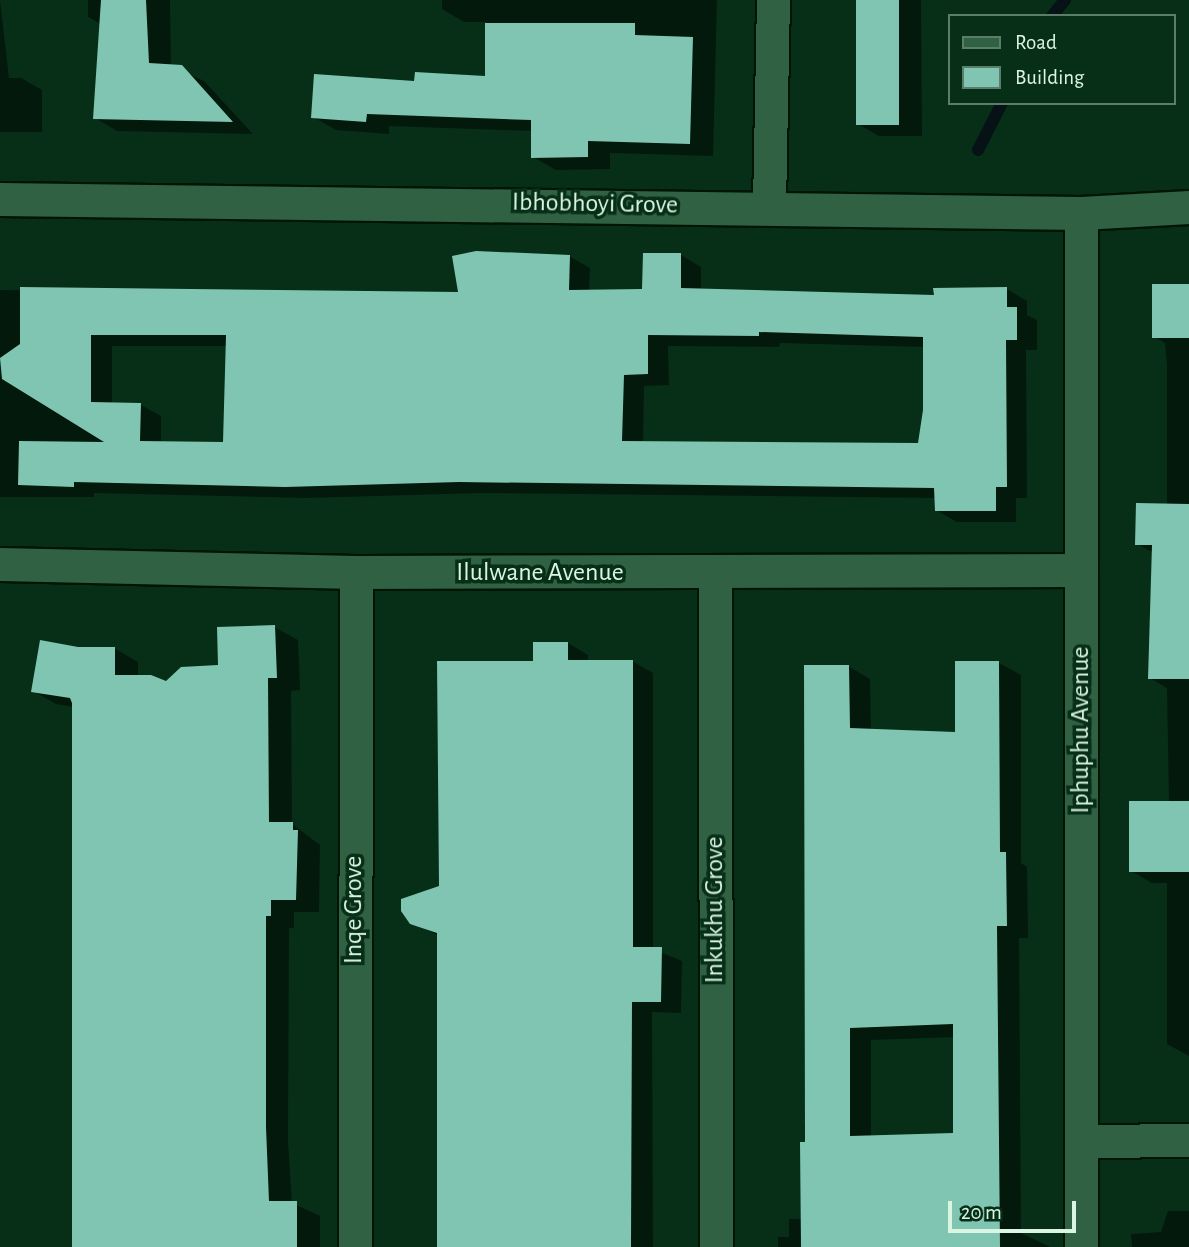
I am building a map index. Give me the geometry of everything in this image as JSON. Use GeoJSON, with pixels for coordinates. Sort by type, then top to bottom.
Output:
{"type":"FeatureCollection","features":[{"type":"Feature","properties":{"kind":"street"},"geometry":{"type":"LineString","coordinates":[[769,206],[773,0]]}},
{"type":"Feature","properties":{"kind":"street","name":"Ibhobhoyi Grove"},"geometry":{"type":"LineString","coordinates":[[0,199],[769,206],[1081,213],[1189,207]]}},
{"type":"Feature","properties":{"kind":"street","name":"Iphuphu Avenue"},"geometry":{"type":"LineString","coordinates":[[1081,213],[1081,1247]]}},
{"type":"Feature","properties":{"kind":"street","name":"Ilulwane Avenue"},"geometry":{"type":"LineString","coordinates":[[0,564],[356,572],[715,574],[1080,570]]}},
{"type":"Feature","properties":{"kind":"street","name":"Inqe Grove"},"geometry":{"type":"LineString","coordinates":[[355,1247],[356,572]]}},
{"type":"Feature","properties":{"kind":"street","name":"Inkukhu Grove"},"geometry":{"type":"LineString","coordinates":[[715,574],[716,1247]]}},
{"type":"Feature","properties":{"kind":"street"},"geometry":{"type":"LineString","coordinates":[[1083,1141],[1189,1140]]}},
{"type":"Feature","properties":{"kind":"building"},"geometry":{"type":"Polygon","coordinates":[[[101,0],[146,0],[149,63],[182,65],[233,122],[93,119],[101,0]]]}},
{"type":"Feature","properties":{"kind":"building"},"geometry":{"type":"Polygon","coordinates":[[[856,0],[899,0],[899,125],[856,125],[856,0]]]}},
{"type":"Feature","properties":{"kind":"building"},"geometry":{"type":"Polygon","coordinates":[[[485,23],[635,23],[635,35],[693,37],[690,144],[588,141],[588,157],[531,158],[531,120],[367,114],[366,122],[311,118],[314,74],[414,81],[415,72],[485,76],[485,23]]]}},
{"type":"Feature","properties":{"kind":"building"},"geometry":{"type":"Polygon","coordinates":[[[476,251],[570,255],[569,290],[642,289],[643,253],[681,253],[681,288],[934,295],[933,288],[1007,287],[1007,307],[1017,307],[1017,340],[1006,340],[1007,487],[996,487],[996,511],[935,511],[934,488],[459,482],[285,487],[74,482],[74,487],[18,485],[19,441],[104,442],[2,379],[0,358],[20,344],[20,287],[458,292],[452,256],[476,251]],[[759,332],[759,336],[648,335],[648,374],[624,375],[622,441],[918,443],[923,410],[923,337],[759,332]],[[91,335],[91,402],[141,403],[140,441],[223,442],[226,335],[91,335]]]}},
{"type":"Feature","properties":{"kind":"building"},"geometry":{"type":"Polygon","coordinates":[[[1152,284],[1189,284],[1189,338],[1152,338],[1152,284]]]}},
{"type":"Feature","properties":{"kind":"building"},"geometry":{"type":"Polygon","coordinates":[[[1136,503],[1189,504],[1189,679],[1148,679],[1152,545],[1135,545],[1136,503]]]}},
{"type":"Feature","properties":{"kind":"building"},"geometry":{"type":"Polygon","coordinates":[[[275,625],[277,678],[268,678],[269,822],[293,822],[293,830],[298,830],[296,900],[271,900],[271,916],[266,916],[266,1127],[269,1201],[297,1201],[297,1247],[72,1247],[72,703],[70,698],[31,692],[40,640],[78,647],[115,647],[115,675],[151,675],[166,681],[181,667],[218,665],[217,627],[275,625]]]}},
{"type":"Feature","properties":{"kind":"building"},"geometry":{"type":"Polygon","coordinates":[[[533,642],[568,642],[568,660],[633,660],[633,947],[662,947],[661,1002],[632,1002],[631,1247],[437,1247],[437,933],[410,924],[401,911],[401,899],[439,886],[437,661],[533,661],[533,642]]]}},
{"type":"Feature","properties":{"kind":"building"},"geometry":{"type":"Polygon","coordinates":[[[955,661],[999,661],[1000,852],[1006,852],[1007,926],[997,926],[1000,1247],[801,1247],[800,1142],[805,1142],[804,665],[849,665],[850,728],[955,732],[955,661]],[[953,1024],[850,1028],[850,1136],[953,1133],[953,1024]]]}},
{"type":"Feature","properties":{"kind":"building"},"geometry":{"type":"Polygon","coordinates":[[[1129,801],[1189,801],[1189,872],[1129,872],[1129,801]]]}},
{"type":"Feature","properties":{"kind":"waterway"},"geometry":{"type":"LineString","coordinates":[[1054,14],[1065,0]]}},
{"type":"Feature","properties":{"kind":"waterway"},"geometry":{"type":"LineString","coordinates":[[978,150],[1001,105]]}}]}
